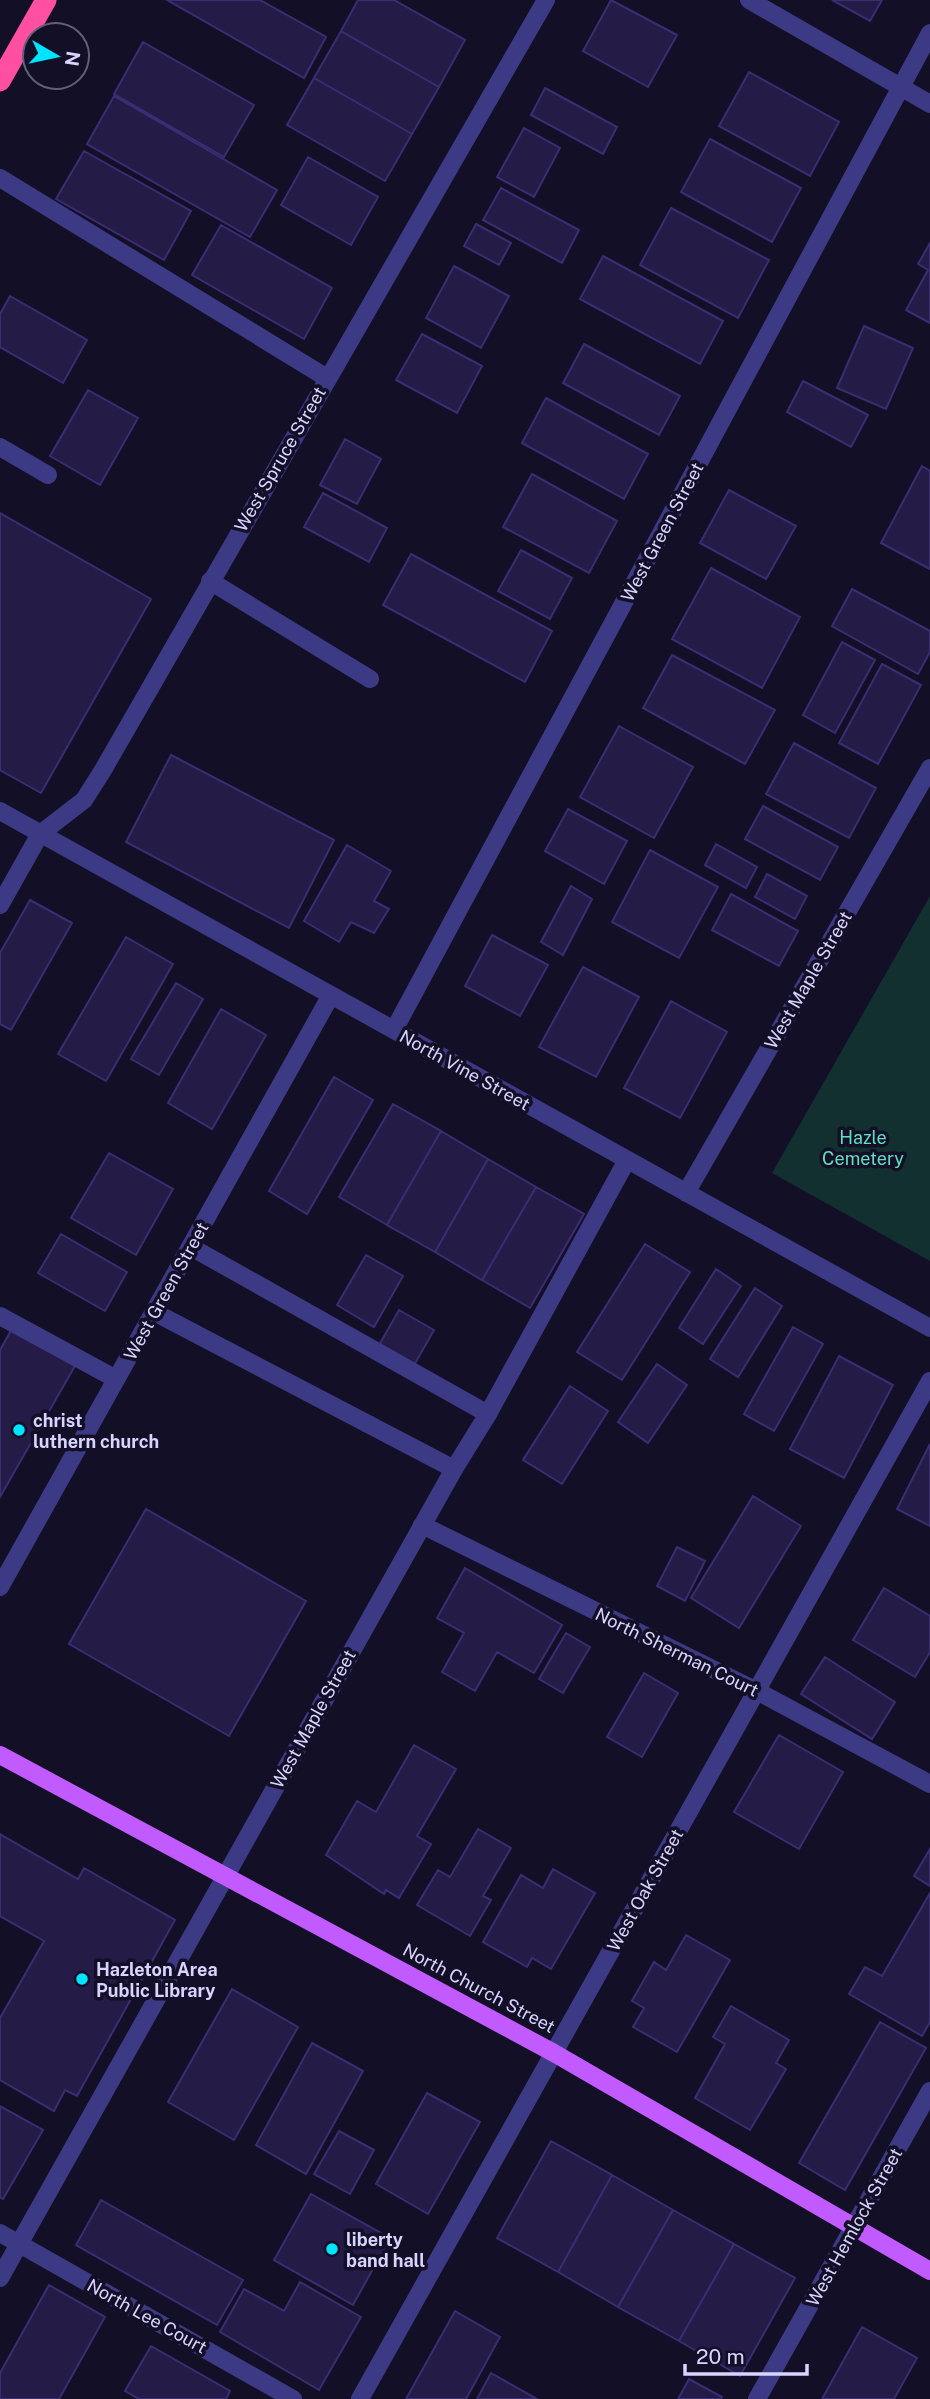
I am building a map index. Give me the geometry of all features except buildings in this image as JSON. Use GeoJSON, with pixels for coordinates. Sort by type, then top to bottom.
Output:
{"type":"FeatureCollection","features":[{"type":"Feature","properties":{"kind":"highway"},"geometry":{"type":"LineString","coordinates":[[0,81],[46,0]]}},
{"type":"Feature","properties":{"kind":"main road","name":"North Church Street"},"geometry":{"type":"LineString","coordinates":[[0,1755],[554,2053],[930,2271]]}},
{"type":"Feature","properties":{"kind":"street","name":"West Spruce Street"},"geometry":{"type":"LineString","coordinates":[[0,905],[40,834],[84,800],[546,0]]}},
{"type":"Feature","properties":{"kind":"street"},"geometry":{"type":"LineString","coordinates":[[749,0],[930,104]]}},
{"type":"Feature","properties":{"kind":"street","name":"West Green Street"},"geometry":{"type":"LineString","coordinates":[[394,1030],[930,33]]}},
{"type":"Feature","properties":{"kind":"street"},"geometry":{"type":"LineString","coordinates":[[0,178],[327,378]]}},
{"type":"Feature","properties":{"kind":"street"},"geometry":{"type":"LineString","coordinates":[[0,447],[48,475]]}},
{"type":"Feature","properties":{"kind":"street"},"geometry":{"type":"LineString","coordinates":[[210,581],[370,679]]}},
{"type":"Feature","properties":{"kind":"street","name":"West Maple Street"},"geometry":{"type":"LineString","coordinates":[[687,1193],[930,768]]}},
{"type":"Feature","properties":{"kind":"street","name":"North Vine Street"},"geometry":{"type":"LineString","coordinates":[[0,811],[930,1328]]}},
{"type":"Feature","properties":{"kind":"street","name":"West Green Street"},"geometry":{"type":"LineString","coordinates":[[0,1587],[331,995]]}},
{"type":"Feature","properties":{"kind":"street","name":"West Maple Street"},"geometry":{"type":"LineString","coordinates":[[0,2278],[422,1525],[488,1413],[627,1160]]}},
{"type":"Feature","properties":{"kind":"street"},"geometry":{"type":"LineString","coordinates":[[191,1247],[488,1413]]}},
{"type":"Feature","properties":{"kind":"street"},"geometry":{"type":"LineString","coordinates":[[154,1312],[454,1469]]}},
{"type":"Feature","properties":{"kind":"street"},"geometry":{"type":"LineString","coordinates":[[0,1316],[116,1379]]}},
{"type":"Feature","properties":{"kind":"street","name":"West Oak Street"},"geometry":{"type":"LineString","coordinates":[[360,2399],[930,1381]]}},
{"type":"Feature","properties":{"kind":"street","name":"North Sherman Court"},"geometry":{"type":"LineString","coordinates":[[422,1525],[757,1691],[930,1784]]}},
{"type":"Feature","properties":{"kind":"street","name":"West Hemlock Street"},"geometry":{"type":"LineString","coordinates":[[757,2399],[930,2091]]}},
{"type":"Feature","properties":{"kind":"street","name":"North Lee Court"},"geometry":{"type":"LineString","coordinates":[[0,2234],[293,2399]]}},
{"type":"Feature","properties":{"kind":"green space","name":"Hazle Cemetery"},"geometry":{"type":"Polygon","coordinates":[[[930,896],[930,1261],[772,1173],[930,896]]]}},
{"type":"Feature","properties":{"kind":"place","name":"christ luthern church"},"geometry":{"type":"Point","coordinates":[19,1430]}},
{"type":"Feature","properties":{"kind":"place","name":"Hazleton Area Public Library"},"geometry":{"type":"Point","coordinates":[82,1979]}},
{"type":"Feature","properties":{"kind":"place","name":"liberty band hall"},"geometry":{"type":"Point","coordinates":[332,2249]}}]}
